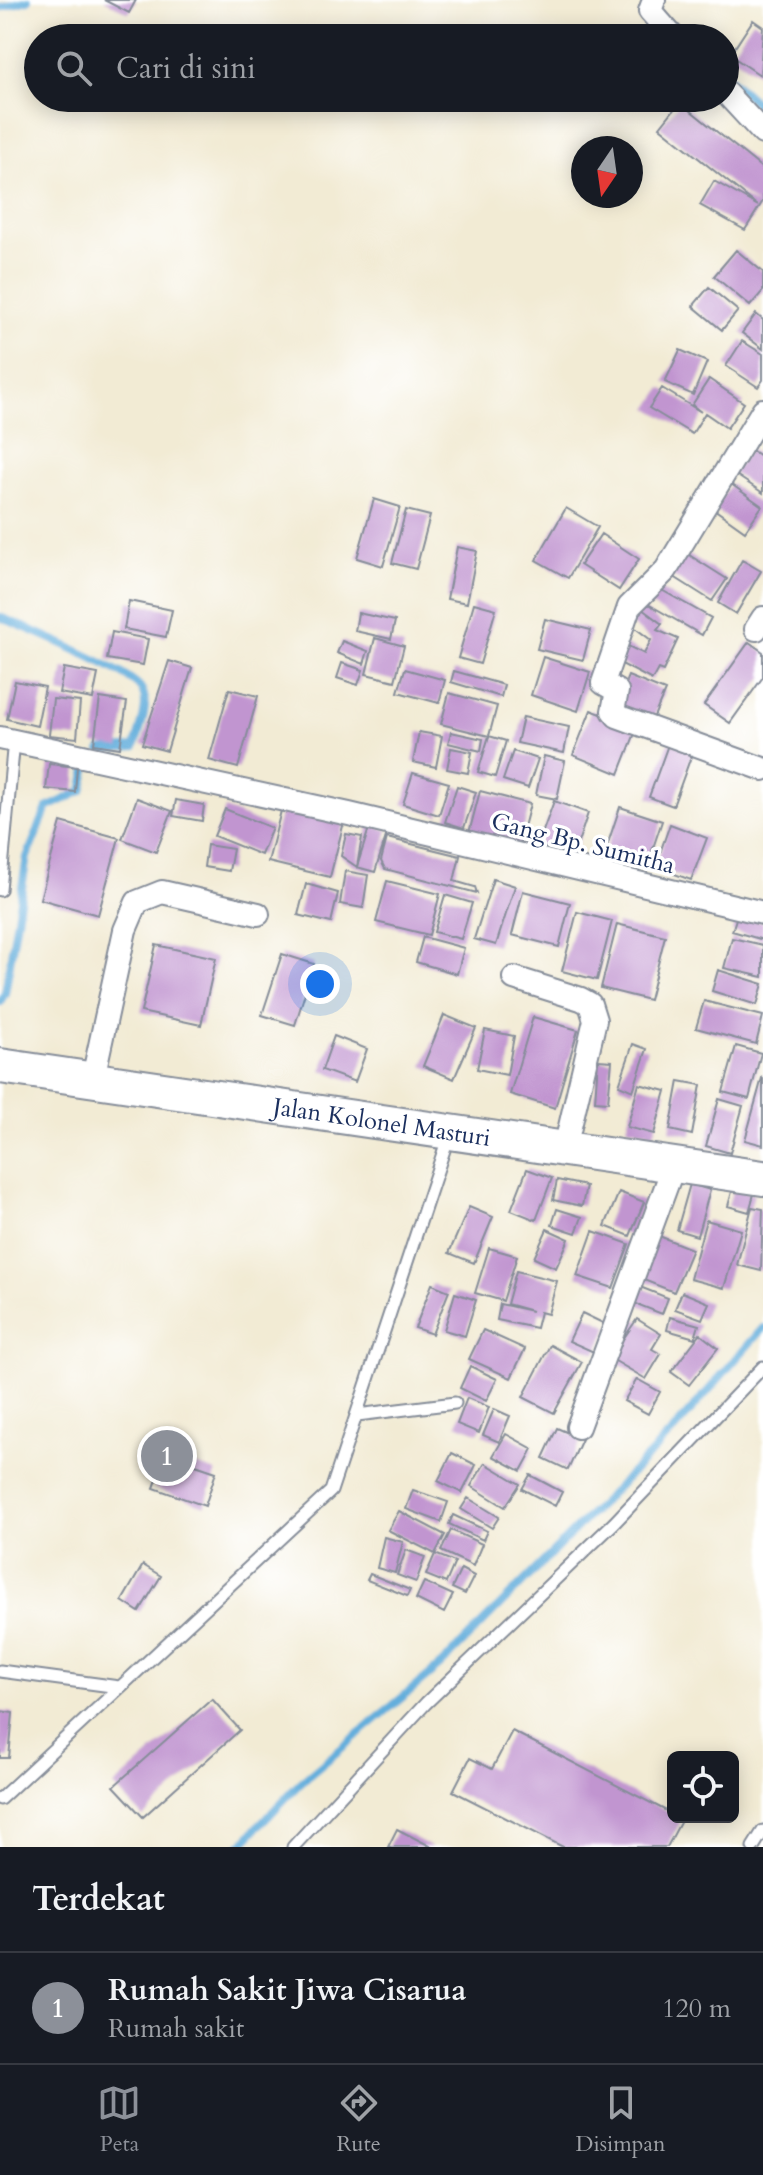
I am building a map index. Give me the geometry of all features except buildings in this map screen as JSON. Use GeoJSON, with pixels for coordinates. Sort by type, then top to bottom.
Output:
{"type":"FeatureCollection","features":[{"type":"Feature","properties":{"kind":"main road","name":"Jalan Kolonel Masturi"},"geometry":{"type":"LineString","coordinates":[[0,1066],[763,1178]]}},
{"type":"Feature","properties":{"kind":"street"},"geometry":{"type":"LineString","coordinates":[[654,0],[650,11],[660,24]]}},
{"type":"Feature","properties":{"kind":"street"},"geometry":{"type":"LineString","coordinates":[[739,107],[763,133]]}},
{"type":"Feature","properties":{"kind":"street"},"geometry":{"type":"LineString","coordinates":[[763,410],[666,570],[629,607],[603,683],[617,691],[613,711],[617,716],[763,769]]}},
{"type":"Feature","properties":{"kind":"street","name":"Gang Bp. Sumitha"},"geometry":{"type":"LineString","coordinates":[[7,739],[390,824],[763,913]]}},
{"type":"Feature","properties":{"kind":"street"},"geometry":{"type":"LineString","coordinates":[[93,1078],[125,930],[137,902],[162,892],[258,914]]}},
{"type":"Feature","properties":{"kind":"street"},"geometry":{"type":"LineString","coordinates":[[514,978],[581,999],[590,1004],[595,1020],[565,1148]]}},
{"type":"Feature","properties":{"kind":"street"},"geometry":{"type":"LineString","coordinates":[[578,1427],[674,1165]]}},
{"type":"Feature","properties":{"kind":"lane"},"geometry":{"type":"LineString","coordinates":[[0,890],[7,739]]}},
{"type":"Feature","properties":{"kind":"lane"},"geometry":{"type":"LineString","coordinates":[[0,1799],[331,1491],[450,1134]]}},
{"type":"Feature","properties":{"kind":"lane"},"geometry":{"type":"LineString","coordinates":[[293,1847],[426,1703],[614,1523],[763,1367]]}},
{"type":"Feature","properties":{"kind":"lane"},"geometry":{"type":"LineString","coordinates":[[357,1415],[455,1403]]}},
{"type":"Feature","properties":{"kind":"lane"},"geometry":{"type":"LineString","coordinates":[[0,1671],[119,1687]]}},
{"type":"Feature","properties":{"kind":"lane"},"geometry":{"type":"LineString","coordinates":[[753,1847],[763,1831]]}},
{"type":"Feature","properties":{"kind":"waterway"},"geometry":{"type":"LineString","coordinates":[[0,8],[28,0]]}},
{"type":"Feature","properties":{"kind":"waterway"},"geometry":{"type":"LineString","coordinates":[[739,87],[763,110]]}},
{"type":"Feature","properties":{"kind":"waterway"},"geometry":{"type":"LineString","coordinates":[[0,617],[96,660],[140,687],[145,708],[135,747],[101,750]]}},
{"type":"Feature","properties":{"kind":"waterway"},"geometry":{"type":"LineString","coordinates":[[0,1002],[5,993],[27,857],[47,808],[82,791],[90,758]]}},
{"type":"Feature","properties":{"kind":"waterway"},"geometry":{"type":"LineString","coordinates":[[239,1847],[300,1783],[441,1665],[674,1430],[763,1328]]}},
{"type":"Feature","properties":{"kind":"place","name":"Rumah Sakit Jiwa Cisarua"},"geometry":{"type":"Point","coordinates":[167,1456]}}]}
